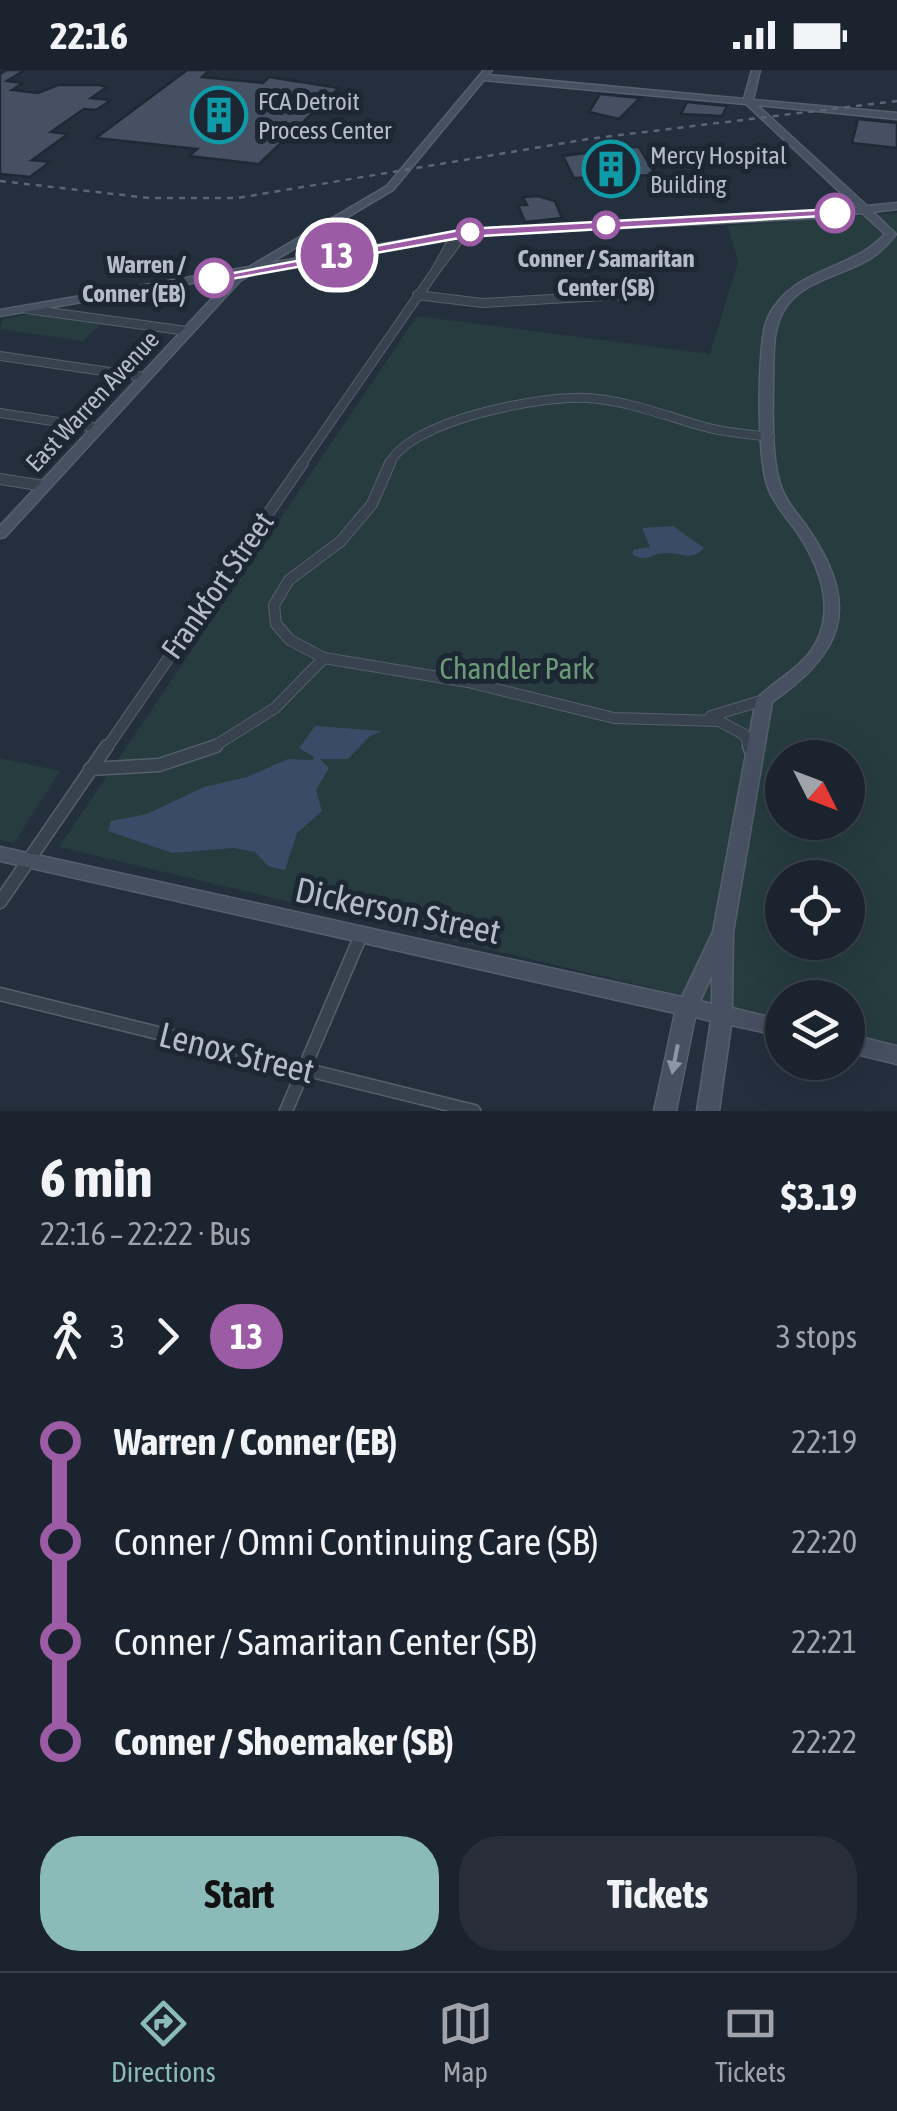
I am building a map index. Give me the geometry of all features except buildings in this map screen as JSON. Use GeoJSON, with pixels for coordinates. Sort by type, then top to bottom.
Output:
{"type":"FeatureCollection","features":[{"type":"Feature","properties":{"kind":"street"},"geometry":{"type":"LineString","coordinates":[[748,102],[756,70]]}},
{"type":"Feature","properties":{"kind":"street"},"geometry":{"type":"LineString","coordinates":[[485,73],[897,116]]}},
{"type":"Feature","properties":{"kind":"street","name":"East Warren Avenue"},"geometry":{"type":"LineString","coordinates":[[0,534],[243,272],[390,188],[485,73]]}},
{"type":"Feature","properties":{"kind":"street"},"geometry":{"type":"LineString","coordinates":[[748,102],[890,230],[882,246],[860,262],[800,288],[774,318],[770,436],[773,484],[818,555],[833,605],[829,633],[816,658],[798,678],[764,700],[695,718],[614,718],[468,682],[324,658],[302,650],[280,630],[274,614],[276,597],[289,580],[341,541],[378,497],[388,462],[424,434],[482,412],[585,398],[638,406],[712,430],[770,436]]}},
{"type":"Feature","properties":{"kind":"street"},"geometry":{"type":"LineString","coordinates":[[1,314],[460,233],[897,206]]}},
{"type":"Feature","properties":{"kind":"street","name":"Frankfort Street"},"geometry":{"type":"LineString","coordinates":[[0,902],[460,233]]}},
{"type":"Feature","properties":{"kind":"street"},"geometry":{"type":"LineString","coordinates":[[286,248],[290,256],[316,259]]}},
{"type":"Feature","properties":{"kind":"street"},"geometry":{"type":"LineString","coordinates":[[417,295],[482,303],[621,295]]}},
{"type":"Feature","properties":{"kind":"street"},"geometry":{"type":"LineString","coordinates":[[28,309],[187,331]]}},
{"type":"Feature","properties":{"kind":"street"},"geometry":{"type":"LineString","coordinates":[[0,356],[144,377]]}},
{"type":"Feature","properties":{"kind":"street"},"geometry":{"type":"LineString","coordinates":[[0,413],[97,428]]}},
{"type":"Feature","properties":{"kind":"street"},"geometry":{"type":"LineString","coordinates":[[0,479],[44,486]]}},
{"type":"Feature","properties":{"kind":"street"},"geometry":{"type":"LineString","coordinates":[[90,768],[144,770],[200,756],[274,709],[324,658]]}},
{"type":"Feature","properties":{"kind":"street"},"geometry":{"type":"LineString","coordinates":[[708,1111],[722,1014],[722,932],[764,700]]}},
{"type":"Feature","properties":{"kind":"street"},"geometry":{"type":"LineString","coordinates":[[695,718],[737,729],[750,742],[753,759]]}},
{"type":"Feature","properties":{"kind":"street","name":"Dickerson Street"},"geometry":{"type":"LineString","coordinates":[[0,854],[765,1024]]}},
{"type":"Feature","properties":{"kind":"street"},"geometry":{"type":"LineString","coordinates":[[665,1111],[686,1006],[722,932]]}},
{"type":"Feature","properties":{"kind":"street"},"geometry":{"type":"LineString","coordinates":[[286,1111],[361,935]]}},
{"type":"Feature","properties":{"kind":"street","name":"Lenox Street"},"geometry":{"type":"LineString","coordinates":[[0,994],[474,1111]]}},
{"type":"Feature","properties":{"kind":"street"},"geometry":{"type":"LineString","coordinates":[[865,1048],[897,1055]]}},
{"type":"Feature","properties":{"kind":"green space","name":"Chandler Park"},"geometry":{"type":"Polygon","coordinates":[[[897,213],[897,1044],[865,1037],[865,980],[765,980],[765,1015],[59,847],[417,316],[710,354],[738,262],[728,226],[897,213]]]}},
{"type":"Feature","properties":{"kind":"green space"},"geometry":{"type":"Polygon","coordinates":[[[32,314],[101,324],[83,341],[0,329],[3,319],[32,314]]]}},
{"type":"Feature","properties":{"kind":"green space"},"geometry":{"type":"Polygon","coordinates":[[[0,758],[60,771],[14,843],[0,840],[0,758]]]}},
{"type":"Feature","properties":{"kind":"water"},"geometry":{"type":"Polygon","coordinates":[[[673,526],[704,548],[690,555],[633,555],[633,550],[650,547],[642,528],[673,526]]]}},
{"type":"Feature","properties":{"kind":"water"},"geometry":{"type":"Polygon","coordinates":[[[315,726],[382,731],[370,736],[348,759],[320,759],[329,768],[316,790],[322,811],[297,833],[285,870],[268,866],[255,852],[234,848],[172,853],[108,831],[111,821],[147,814],[204,787],[247,777],[288,759],[313,760],[299,748],[315,726]]]}},
{"type":"Feature","properties":{"kind":"railway"},"geometry":{"type":"LineString","coordinates":[[0,181],[149,198],[238,198],[588,139],[897,101]]}},
{"type":"Feature","properties":{"kind":"bus line","name":"13"},"geometry":{"type":"LineString","coordinates":[[214,278],[465,233],[835,213]]}},
{"type":"Feature","properties":{"kind":"place","name":"FCA Detroit Process Center"},"geometry":{"type":"Point","coordinates":[219,115]}},
{"type":"Feature","properties":{"kind":"place","name":"Mercy Hospital Building"},"geometry":{"type":"Point","coordinates":[611,169]}},
{"type":"Feature","properties":{"kind":"place","name":"Conner / Samaritan Center (SB)"},"geometry":{"type":"Point","coordinates":[606,225]}},
{"type":"Feature","properties":{"kind":"place","name":"Warren / Conner (EB)"},"geometry":{"type":"Point","coordinates":[214,278]}}]}
